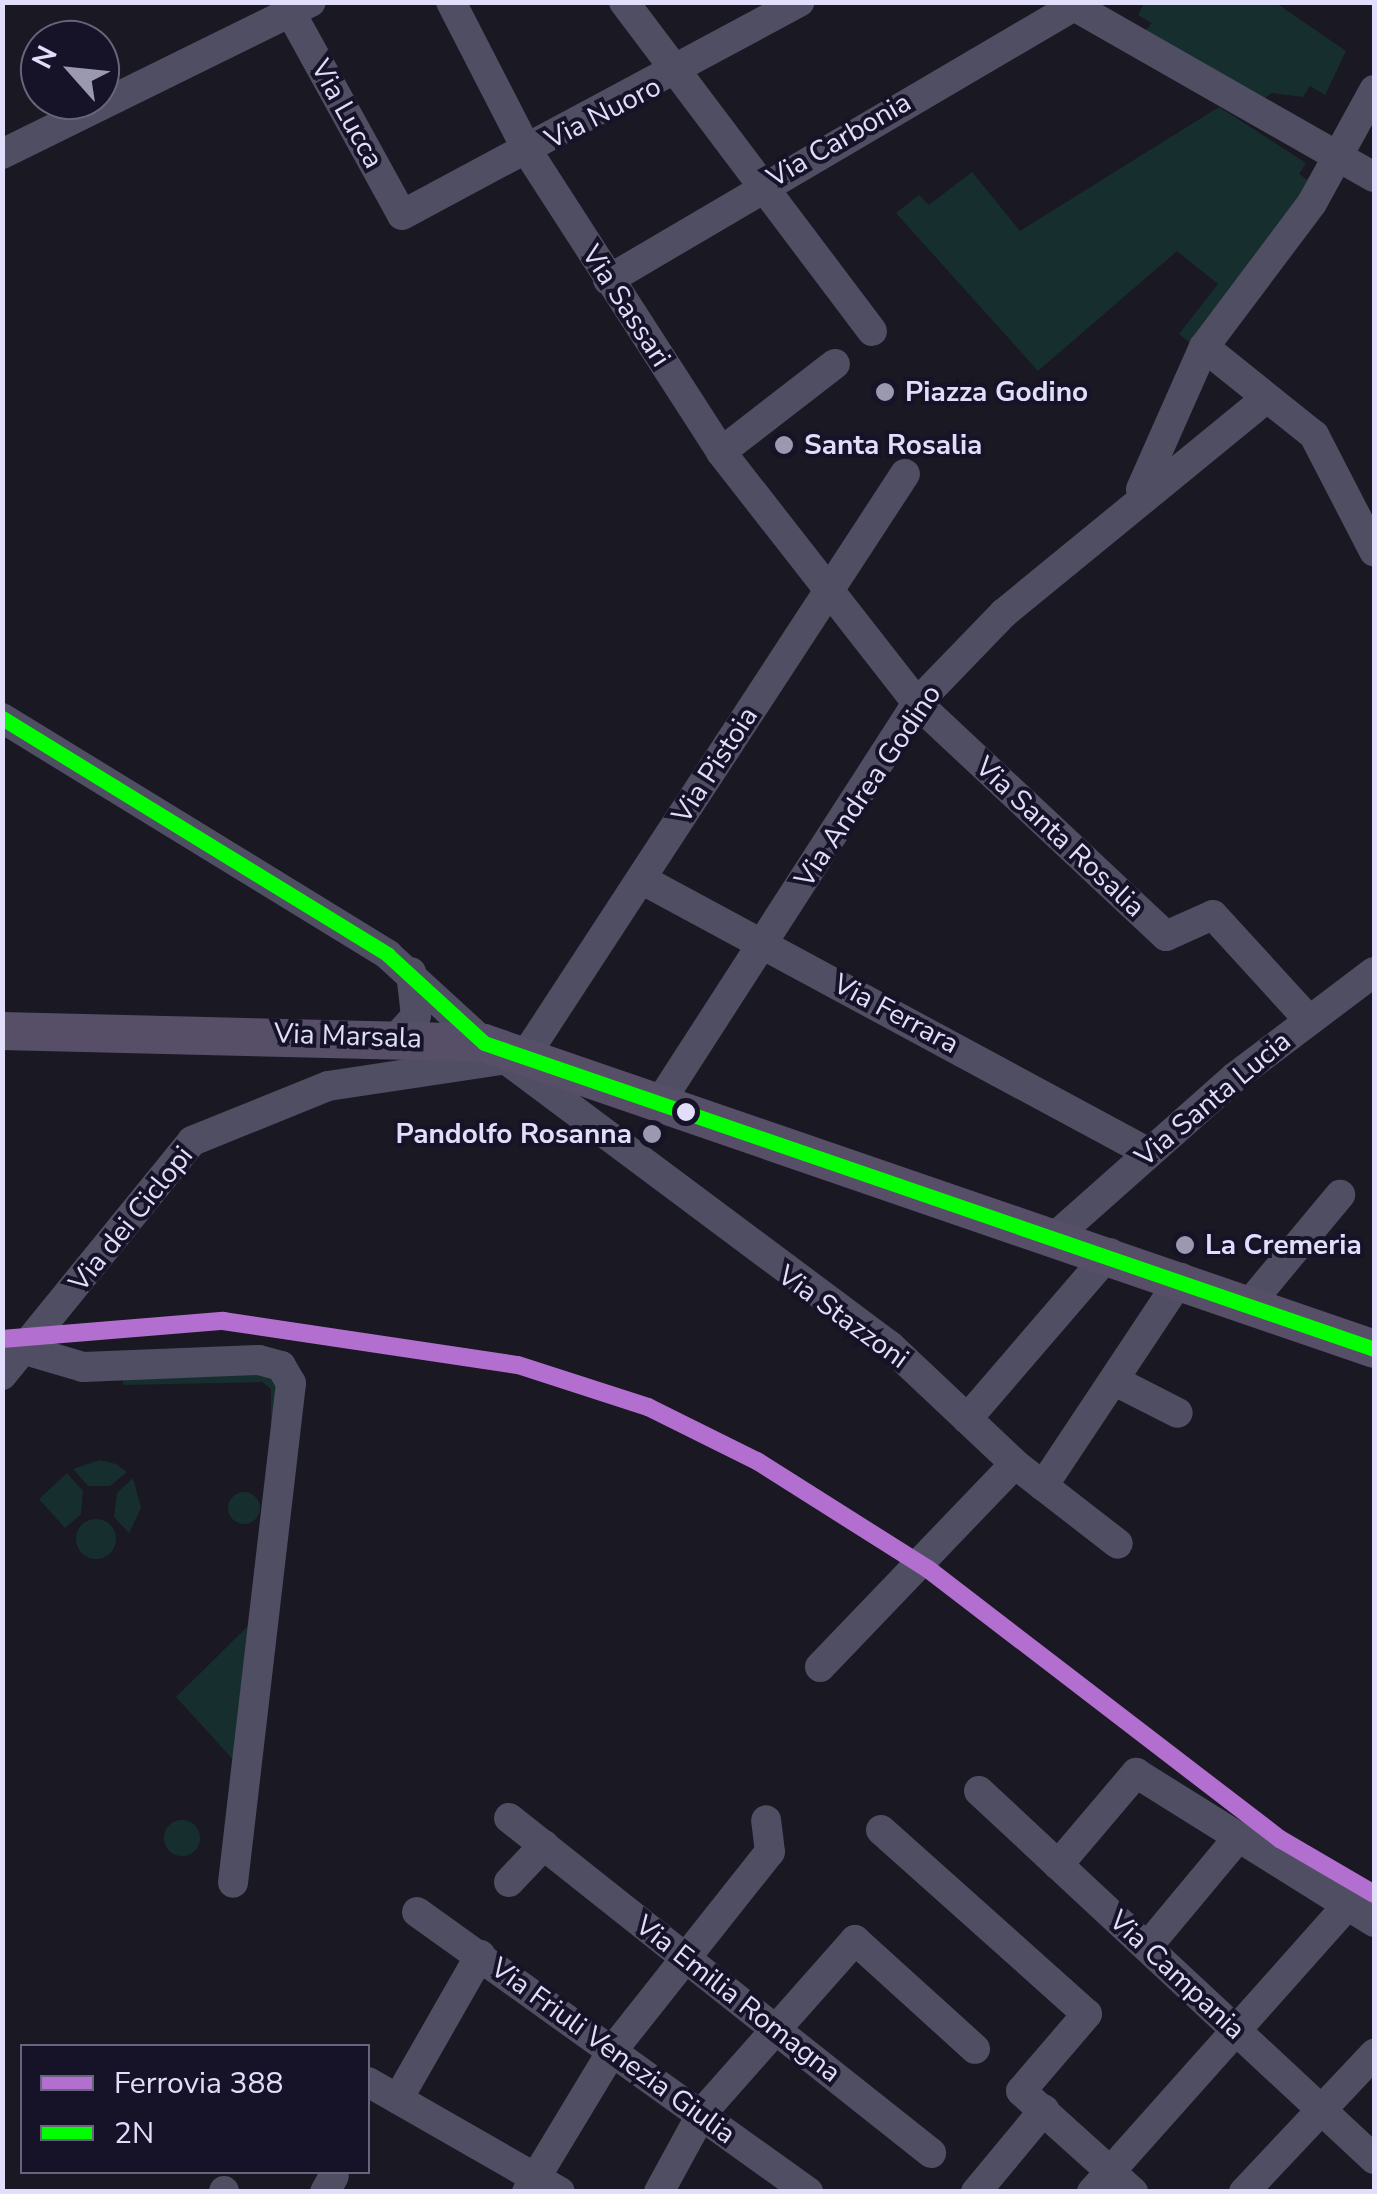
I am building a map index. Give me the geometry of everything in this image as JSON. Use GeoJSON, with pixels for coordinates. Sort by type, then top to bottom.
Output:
{"type":"FeatureCollection","features":[{"type":"Feature","properties":{"kind":"main road","name":"Via Marsala"},"geometry":{"type":"LineString","coordinates":[[2,1030],[399,1035],[509,1054],[1057,1234],[1374,1348]]}},
{"type":"Feature","properties":{"kind":"street","name":"Via Sassari"},"geometry":{"type":"LineString","coordinates":[[451,2],[528,152],[608,280],[721,452],[829,590]]}},
{"type":"Feature","properties":{"kind":"street"},"geometry":{"type":"LineString","coordinates":[[624,2],[872,331]]}},
{"type":"Feature","properties":{"kind":"street","name":"Via Nuoro"},"geometry":{"type":"LineString","coordinates":[[402,215],[678,74],[800,2]]}},
{"type":"Feature","properties":{"kind":"street"},"geometry":{"type":"LineString","coordinates":[[1071,4],[1374,177]]}},
{"type":"Feature","properties":{"kind":"street","name":"Via Carbonia"},"geometry":{"type":"LineString","coordinates":[[608,280],[761,184],[1071,4]]}},
{"type":"Feature","properties":{"kind":"street"},"geometry":{"type":"LineString","coordinates":[[2,154],[301,8]]}},
{"type":"Feature","properties":{"kind":"street","name":"Via Lucca"},"geometry":{"type":"LineString","coordinates":[[301,8],[402,215]]}},
{"type":"Feature","properties":{"kind":"street"},"geometry":{"type":"LineString","coordinates":[[1138,496],[1204,347],[1340,157],[1374,90]]}},
{"type":"Feature","properties":{"kind":"street"},"geometry":{"type":"LineString","coordinates":[[1204,347],[1332,459],[1374,550]]}},
{"type":"Feature","properties":{"kind":"street"},"geometry":{"type":"LineString","coordinates":[[721,452],[835,364]]}},
{"type":"Feature","properties":{"kind":"street","name":"Via Andrea Godino"},"geometry":{"type":"LineString","coordinates":[[648,1098],[762,943],[917,704],[1138,496],[1266,399]]}},
{"type":"Feature","properties":{"kind":"street","name":"Via Pistoia"},"geometry":{"type":"LineString","coordinates":[[509,1054],[641,879],[905,474]]}},
{"type":"Feature","properties":{"kind":"street","name":"Via Santa Rosalia"},"geometry":{"type":"LineString","coordinates":[[829,590],[917,704],[1166,936],[1213,915],[1308,1019]]}},
{"type":"Feature","properties":{"kind":"street","name":"Via Stazzoni"},"geometry":{"type":"LineString","coordinates":[[2,718],[410,972],[607,1136],[890,1346],[1015,1464],[1118,1544]]}},
{"type":"Feature","properties":{"kind":"street","name":"Via Ferrara"},"geometry":{"type":"LineString","coordinates":[[641,879],[1149,1153]]}},
{"type":"Feature","properties":{"kind":"street"},"geometry":{"type":"LineString","coordinates":[[399,1035],[416,1016],[410,972]]}},
{"type":"Feature","properties":{"kind":"street","name":"Via Santa Lucia"},"geometry":{"type":"LineString","coordinates":[[1057,1234],[1308,1019],[1374,972]]}},
{"type":"Feature","properties":{"kind":"street","name":"Via dei Ciclopi"},"geometry":{"type":"LineString","coordinates":[[2,1375],[30,1351],[192,1141],[328,1086],[509,1054]]}},
{"type":"Feature","properties":{"kind":"street"},"geometry":{"type":"LineString","coordinates":[[607,1136],[648,1098]]}},
{"type":"Feature","properties":{"kind":"street"},"geometry":{"type":"LineString","coordinates":[[1250,1303],[1292,1230],[1340,1195]]}},
{"type":"Feature","properties":{"kind":"street"},"geometry":{"type":"LineString","coordinates":[[967,1419],[1110,1253]]}},
{"type":"Feature","properties":{"kind":"street"},"geometry":{"type":"LineString","coordinates":[[1043,1486],[1117,1382],[1180,1278]]}},
{"type":"Feature","properties":{"kind":"street"},"geometry":{"type":"LineString","coordinates":[[30,1351],[84,1366],[259,1360],[281,1366],[292,1382],[233,1883]]}},
{"type":"Feature","properties":{"kind":"street"},"geometry":{"type":"LineString","coordinates":[[1117,1382],[1178,1413]]}},
{"type":"Feature","properties":{"kind":"street"},"geometry":{"type":"LineString","coordinates":[[820,1667],[1015,1464]]}},
{"type":"Feature","properties":{"kind":"street"},"geometry":{"type":"LineString","coordinates":[[1058,1865],[1136,1773],[1374,1922]]}},
{"type":"Feature","properties":{"kind":"street","name":"Via Campania"},"geometry":{"type":"LineString","coordinates":[[978,1790],[1374,2159]]}},
{"type":"Feature","properties":{"kind":"street","name":"Via Emilia Romagna"},"geometry":{"type":"LineString","coordinates":[[509,1818],[781,2030],[931,2153]]}},
{"type":"Feature","properties":{"kind":"street"},"geometry":{"type":"LineString","coordinates":[[370,2083],[541,2187],[612,2052],[770,1852],[766,1820]]}},
{"type":"Feature","properties":{"kind":"street"},"geometry":{"type":"LineString","coordinates":[[881,1830],[1087,2014],[976,2192]]}},
{"type":"Feature","properties":{"kind":"street"},"geometry":{"type":"LineString","coordinates":[[1147,1948],[1237,1839]]}},
{"type":"Feature","properties":{"kind":"street"},"geometry":{"type":"LineString","coordinates":[[509,1882],[544,1845]]}},
{"type":"Feature","properties":{"kind":"street"},"geometry":{"type":"LineString","coordinates":[[1099,2179],[1347,1906]]}},
{"type":"Feature","properties":{"kind":"street","name":"Via Friuli Venezia Giulia"},"geometry":{"type":"LineString","coordinates":[[416,1912],[702,2114],[792,2187]]}},
{"type":"Feature","properties":{"kind":"street"},"geometry":{"type":"LineString","coordinates":[[659,2192],[702,2114],[781,2030],[855,1940],[975,2049]]}},
{"type":"Feature","properties":{"kind":"street"},"geometry":{"type":"LineString","coordinates":[[398,2098],[480,1955]]}},
{"type":"Feature","properties":{"kind":"street"},"geometry":{"type":"LineString","coordinates":[[1244,2192],[1374,2054]]}},
{"type":"Feature","properties":{"kind":"street"},"geometry":{"type":"LineString","coordinates":[[1032,2101],[1099,2179],[1133,2192]]}},
{"type":"Feature","properties":{"kind":"green space"},"geometry":{"type":"Polygon","coordinates":[[[1144,3],[1276,3],[1346,51],[1325,95],[1310,86],[1303,97],[1272,93],[1258,102],[1142,34],[1152,23],[1138,15],[1144,3]]]}},
{"type":"Feature","properties":{"kind":"green space"},"geometry":{"type":"Polygon","coordinates":[[[1219,107],[1306,163],[1299,174],[1312,183],[1195,347],[1179,334],[1218,284],[1177,251],[1038,371],[896,213],[919,195],[929,205],[972,172],[1020,231],[1219,107]]]}},
{"type":"Feature","properties":{"kind":"green space"},"geometry":{"type":"Polygon","coordinates":[[[255,1370],[276,1380],[271,1462],[271,1389],[262,1382],[123,1385],[123,1374],[255,1370]]]}},
{"type":"Feature","properties":{"kind":"green space"},"geometry":{"type":"Polygon","coordinates":[[[100,1460],[127,1472],[110,1486],[88,1486],[73,1469],[100,1460]]]}},
{"type":"Feature","properties":{"kind":"green space"},"geometry":{"type":"Polygon","coordinates":[[[67,1473],[83,1491],[81,1514],[65,1528],[39,1499],[67,1473]]]}},
{"type":"Feature","properties":{"kind":"green space"},"geometry":{"type":"Polygon","coordinates":[[[133,1478],[141,1508],[129,1533],[114,1517],[117,1493],[133,1478]]]}},
{"type":"Feature","properties":{"kind":"green space"},"geometry":{"type":"Polygon","coordinates":[[[244,1492],[255,1497],[260,1508],[255,1519],[244,1524],[233,1519],[228,1508],[233,1497],[244,1492]]]}},
{"type":"Feature","properties":{"kind":"green space"},"geometry":{"type":"Polygon","coordinates":[[[96,1519],[110,1525],[116,1539],[110,1553],[96,1559],[82,1553],[76,1539],[82,1525],[96,1519]]]}},
{"type":"Feature","properties":{"kind":"green space"},"geometry":{"type":"Polygon","coordinates":[[[252,1622],[238,1765],[176,1697],[252,1622]]]}},
{"type":"Feature","properties":{"kind":"green space"},"geometry":{"type":"Polygon","coordinates":[[[182,1820],[195,1825],[200,1838],[195,1851],[182,1856],[169,1851],[164,1838],[169,1825],[182,1820]]]}},
{"type":"Feature","properties":{"kind":"rail line","name":"388"},"geometry":{"type":"LineString","coordinates":[[2,1339],[223,1321],[518,1365],[648,1407],[757,1461],[928,1569],[1280,1839],[1374,1894]]}},
{"type":"Feature","properties":{"kind":"transit line","name":"2N"},"geometry":{"type":"LineString","coordinates":[[2,718],[388,955],[484,1043],[1374,1349]]}},
{"type":"Feature","properties":{"kind":"place","name":"Piazza Godino"},"geometry":{"type":"Point","coordinates":[885,392]}},
{"type":"Feature","properties":{"kind":"place","name":"Santa Rosalia"},"geometry":{"type":"Point","coordinates":[784,445]}},
{"type":"Feature","properties":{"kind":"place","name":"Pandolfo Rosanna"},"geometry":{"type":"Point","coordinates":[652,1134]}},
{"type":"Feature","properties":{"kind":"place","name":"La Cremeria"},"geometry":{"type":"Point","coordinates":[1185,1245]}}]}
